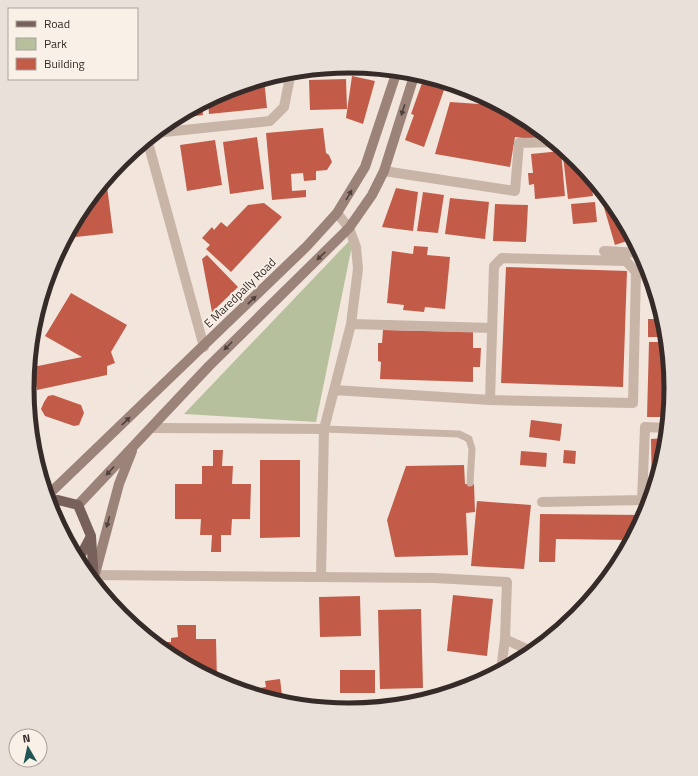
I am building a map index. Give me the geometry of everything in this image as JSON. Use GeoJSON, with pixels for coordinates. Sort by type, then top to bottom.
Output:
{"type":"FeatureCollection","features":[{"type":"Feature","properties":{"kind":"main road","name":"E Maredpally Road"},"geometry":{"type":"LineString","coordinates":[[52,491],[204,347],[307,246],[337,213],[365,167],[395,77]]}},
{"type":"Feature","properties":{"kind":"main road"},"geometry":{"type":"LineString","coordinates":[[78,505],[214,361],[349,228],[372,195],[384,171],[413,80]]}},
{"type":"Feature","properties":{"kind":"main road"},"geometry":{"type":"LineString","coordinates":[[95,575],[119,484],[134,446]]}},
{"type":"Feature","properties":{"kind":"main road"},"geometry":{"type":"LineString","coordinates":[[55,501],[78,505]]}},
{"type":"Feature","properties":{"kind":"main road"},"geometry":{"type":"LineString","coordinates":[[78,505],[91,536],[94,572]]}},
{"type":"Feature","properties":{"kind":"main road"},"geometry":{"type":"LineString","coordinates":[[81,554],[91,536]]}},
{"type":"Feature","properties":{"kind":"street"},"geometry":{"type":"LineString","coordinates":[[167,131],[270,121],[284,107],[290,79]]}},
{"type":"Feature","properties":{"kind":"street"},"geometry":{"type":"LineString","coordinates":[[384,171],[515,191],[519,143],[546,142]]}},
{"type":"Feature","properties":{"kind":"street"},"geometry":{"type":"LineString","coordinates":[[149,145],[204,347]]}},
{"type":"Feature","properties":{"kind":"street"},"geometry":{"type":"LineString","coordinates":[[321,577],[324,429],[350,324],[358,269],[356,247],[349,228],[337,213]]}},
{"type":"Feature","properties":{"kind":"street"},"geometry":{"type":"LineString","coordinates":[[604,252],[634,253]]}},
{"type":"Feature","properties":{"kind":"street"},"geometry":{"type":"LineString","coordinates":[[334,390],[490,400],[633,403],[636,272],[626,261],[502,258],[494,266],[490,400]]}},
{"type":"Feature","properties":{"kind":"street"},"geometry":{"type":"LineString","coordinates":[[350,324],[492,328]]}},
{"type":"Feature","properties":{"kind":"street"},"geometry":{"type":"LineString","coordinates":[[542,502],[642,500],[645,427],[661,428]]}},
{"type":"Feature","properties":{"kind":"street"},"geometry":{"type":"LineString","coordinates":[[151,428],[324,429]]}},
{"type":"Feature","properties":{"kind":"street"},"geometry":{"type":"LineString","coordinates":[[98,579],[321,577],[435,578],[507,582],[503,663]]}},
{"type":"Feature","properties":{"kind":"street"},"geometry":{"type":"LineString","coordinates":[[505,639],[526,649]]}},
{"type":"Feature","properties":{"kind":"lane"},"geometry":{"type":"LineString","coordinates":[[324,429],[459,434],[469,439],[472,449],[470,483]]}},
{"type":"Feature","properties":{"kind":"green space"},"geometry":{"type":"Polygon","coordinates":[[[354,236],[316,422],[184,414],[354,236]]]}},
{"type":"Feature","properties":{"kind":"building"},"geometry":{"type":"Polygon","coordinates":[[[352,76],[375,81],[363,124],[346,118],[352,76]]]}},
{"type":"Feature","properties":{"kind":"building"},"geometry":{"type":"Polygon","coordinates":[[[346,79],[347,109],[310,110],[309,80],[346,79]]]}},
{"type":"Feature","properties":{"kind":"building"},"geometry":{"type":"Polygon","coordinates":[[[422,83],[444,90],[424,147],[405,140],[414,115],[411,114],[422,83]]]}},
{"type":"Feature","properties":{"kind":"building"},"geometry":{"type":"Polygon","coordinates":[[[265,85],[267,108],[209,114],[208,106],[210,105],[228,97],[265,85]]]}},
{"type":"Feature","properties":{"kind":"building"},"geometry":{"type":"Polygon","coordinates":[[[480,101],[506,115],[544,141],[515,137],[510,167],[435,154],[450,102],[479,104],[480,101]]]}},
{"type":"Feature","properties":{"kind":"building"},"geometry":{"type":"Polygon","coordinates":[[[203,109],[203,115],[189,117],[203,109]]]}},
{"type":"Feature","properties":{"kind":"building"},"geometry":{"type":"Polygon","coordinates":[[[323,128],[326,153],[329,155],[332,162],[327,170],[316,171],[316,180],[304,181],[303,173],[291,174],[292,191],[306,190],[306,197],[272,200],[266,133],[323,128]]]}},
{"type":"Feature","properties":{"kind":"building"},"geometry":{"type":"Polygon","coordinates":[[[257,137],[264,189],[230,194],[223,142],[257,137]]]}},
{"type":"Feature","properties":{"kind":"building"},"geometry":{"type":"Polygon","coordinates":[[[215,140],[222,185],[187,191],[180,145],[215,140]]]}},
{"type":"Feature","properties":{"kind":"building"},"geometry":{"type":"Polygon","coordinates":[[[557,151],[561,155],[565,196],[535,199],[534,184],[529,185],[528,173],[533,173],[531,154],[557,151]]]}},
{"type":"Feature","properties":{"kind":"building"},"geometry":{"type":"Polygon","coordinates":[[[563,157],[592,187],[593,196],[568,199],[563,157]]]}},
{"type":"Feature","properties":{"kind":"building"},"geometry":{"type":"Polygon","coordinates":[[[107,186],[113,233],[72,237],[87,213],[107,186]]]}},
{"type":"Feature","properties":{"kind":"building"},"geometry":{"type":"Polygon","coordinates":[[[396,188],[418,192],[413,231],[382,227],[396,188]]]}},
{"type":"Feature","properties":{"kind":"building"},"geometry":{"type":"Polygon","coordinates":[[[423,192],[444,195],[438,233],[417,231],[423,192]]]}},
{"type":"Feature","properties":{"kind":"building"},"geometry":{"type":"Polygon","coordinates":[[[450,198],[489,202],[485,239],[445,234],[450,198]]]}},
{"type":"Feature","properties":{"kind":"building"},"geometry":{"type":"Polygon","coordinates":[[[595,202],[597,222],[573,224],[571,204],[595,202]]]}},
{"type":"Feature","properties":{"kind":"building"},"geometry":{"type":"Polygon","coordinates":[[[264,203],[282,217],[231,272],[206,249],[210,245],[202,238],[212,227],[214,230],[221,222],[227,227],[248,205],[264,203]]]}},
{"type":"Feature","properties":{"kind":"building"},"geometry":{"type":"Polygon","coordinates":[[[495,204],[528,205],[526,242],[493,241],[495,204]]]}},
{"type":"Feature","properties":{"kind":"building"},"geometry":{"type":"Polygon","coordinates":[[[603,204],[604,204],[611,213],[627,241],[615,245],[603,204]]]}},
{"type":"Feature","properties":{"kind":"building"},"geometry":{"type":"Polygon","coordinates":[[[414,246],[428,247],[427,255],[450,257],[445,309],[425,307],[424,312],[403,310],[404,305],[387,303],[392,251],[413,254],[414,246]]]}},
{"type":"Feature","properties":{"kind":"building"},"geometry":{"type":"Polygon","coordinates":[[[207,255],[238,287],[212,312],[202,259],[207,255]]]}},
{"type":"Feature","properties":{"kind":"building"},"geometry":{"type":"Polygon","coordinates":[[[506,267],[627,271],[623,387],[501,383],[506,267]]]}},
{"type":"Feature","properties":{"kind":"building"},"geometry":{"type":"Polygon","coordinates":[[[71,293],[127,325],[111,352],[115,363],[107,366],[107,375],[37,390],[35,376],[35,367],[82,357],[45,336],[71,293]]]}},
{"type":"Feature","properties":{"kind":"building"},"geometry":{"type":"Polygon","coordinates":[[[648,319],[656,319],[660,337],[648,337],[648,319]]]}},
{"type":"Feature","properties":{"kind":"building"},"geometry":{"type":"Polygon","coordinates":[[[383,330],[473,332],[473,348],[481,348],[480,367],[473,367],[473,382],[380,379],[381,362],[378,361],[378,343],[382,343],[383,330]]]}},
{"type":"Feature","properties":{"kind":"building"},"geometry":{"type":"Polygon","coordinates":[[[649,342],[660,342],[664,388],[662,417],[647,417],[649,342]]]}},
{"type":"Feature","properties":{"kind":"building"},"geometry":{"type":"Polygon","coordinates":[[[53,395],[81,405],[84,413],[79,425],[74,426],[45,416],[41,409],[48,396],[53,395]]]}},
{"type":"Feature","properties":{"kind":"building"},"geometry":{"type":"Polygon","coordinates":[[[531,420],[562,424],[560,441],[529,437],[531,420]]]}},
{"type":"Feature","properties":{"kind":"building"},"geometry":{"type":"Polygon","coordinates":[[[660,438],[652,474],[651,439],[660,438]]]}},
{"type":"Feature","properties":{"kind":"building"},"geometry":{"type":"Polygon","coordinates":[[[213,450],[223,450],[222,466],[233,466],[232,484],[251,484],[250,519],[232,519],[231,535],[221,535],[221,552],[211,552],[212,535],[200,535],[201,519],[175,519],[175,484],[202,484],[202,466],[213,466],[213,450]]]}},
{"type":"Feature","properties":{"kind":"building"},"geometry":{"type":"Polygon","coordinates":[[[564,450],[576,451],[575,464],[563,463],[564,450]]]}},
{"type":"Feature","properties":{"kind":"building"},"geometry":{"type":"Polygon","coordinates":[[[521,451],[547,453],[546,467],[520,465],[521,451]]]}},
{"type":"Feature","properties":{"kind":"building"},"geometry":{"type":"Polygon","coordinates":[[[260,460],[300,460],[300,537],[260,538],[260,460]]]}},
{"type":"Feature","properties":{"kind":"building"},"geometry":{"type":"Polygon","coordinates":[[[464,465],[465,484],[474,484],[475,512],[466,513],[468,555],[395,557],[387,520],[406,466],[464,465]]]}},
{"type":"Feature","properties":{"kind":"building"},"geometry":{"type":"Polygon","coordinates":[[[477,501],[531,505],[524,569],[471,566],[477,501]]]}},
{"type":"Feature","properties":{"kind":"building"},"geometry":{"type":"Polygon","coordinates":[[[540,514],[637,515],[625,540],[556,539],[555,562],[539,562],[540,514]]]}},
{"type":"Feature","properties":{"kind":"building"},"geometry":{"type":"Polygon","coordinates":[[[453,595],[493,599],[487,656],[447,651],[453,595]]]}},
{"type":"Feature","properties":{"kind":"building"},"geometry":{"type":"Polygon","coordinates":[[[360,596],[361,636],[320,637],[319,597],[360,596]]]}},
{"type":"Feature","properties":{"kind":"building"},"geometry":{"type":"Polygon","coordinates":[[[421,609],[423,688],[380,689],[378,610],[421,609]]]}},
{"type":"Feature","properties":{"kind":"building"},"geometry":{"type":"Polygon","coordinates":[[[177,625],[196,625],[196,639],[216,639],[217,674],[191,661],[163,642],[171,642],[171,638],[178,637],[177,625]]]}},
{"type":"Feature","properties":{"kind":"building"},"geometry":{"type":"Polygon","coordinates":[[[340,670],[375,670],[375,693],[340,693],[340,670]]]}},
{"type":"Feature","properties":{"kind":"building"},"geometry":{"type":"Polygon","coordinates":[[[280,679],[282,696],[256,689],[266,687],[265,681],[280,679]]]}}]}
